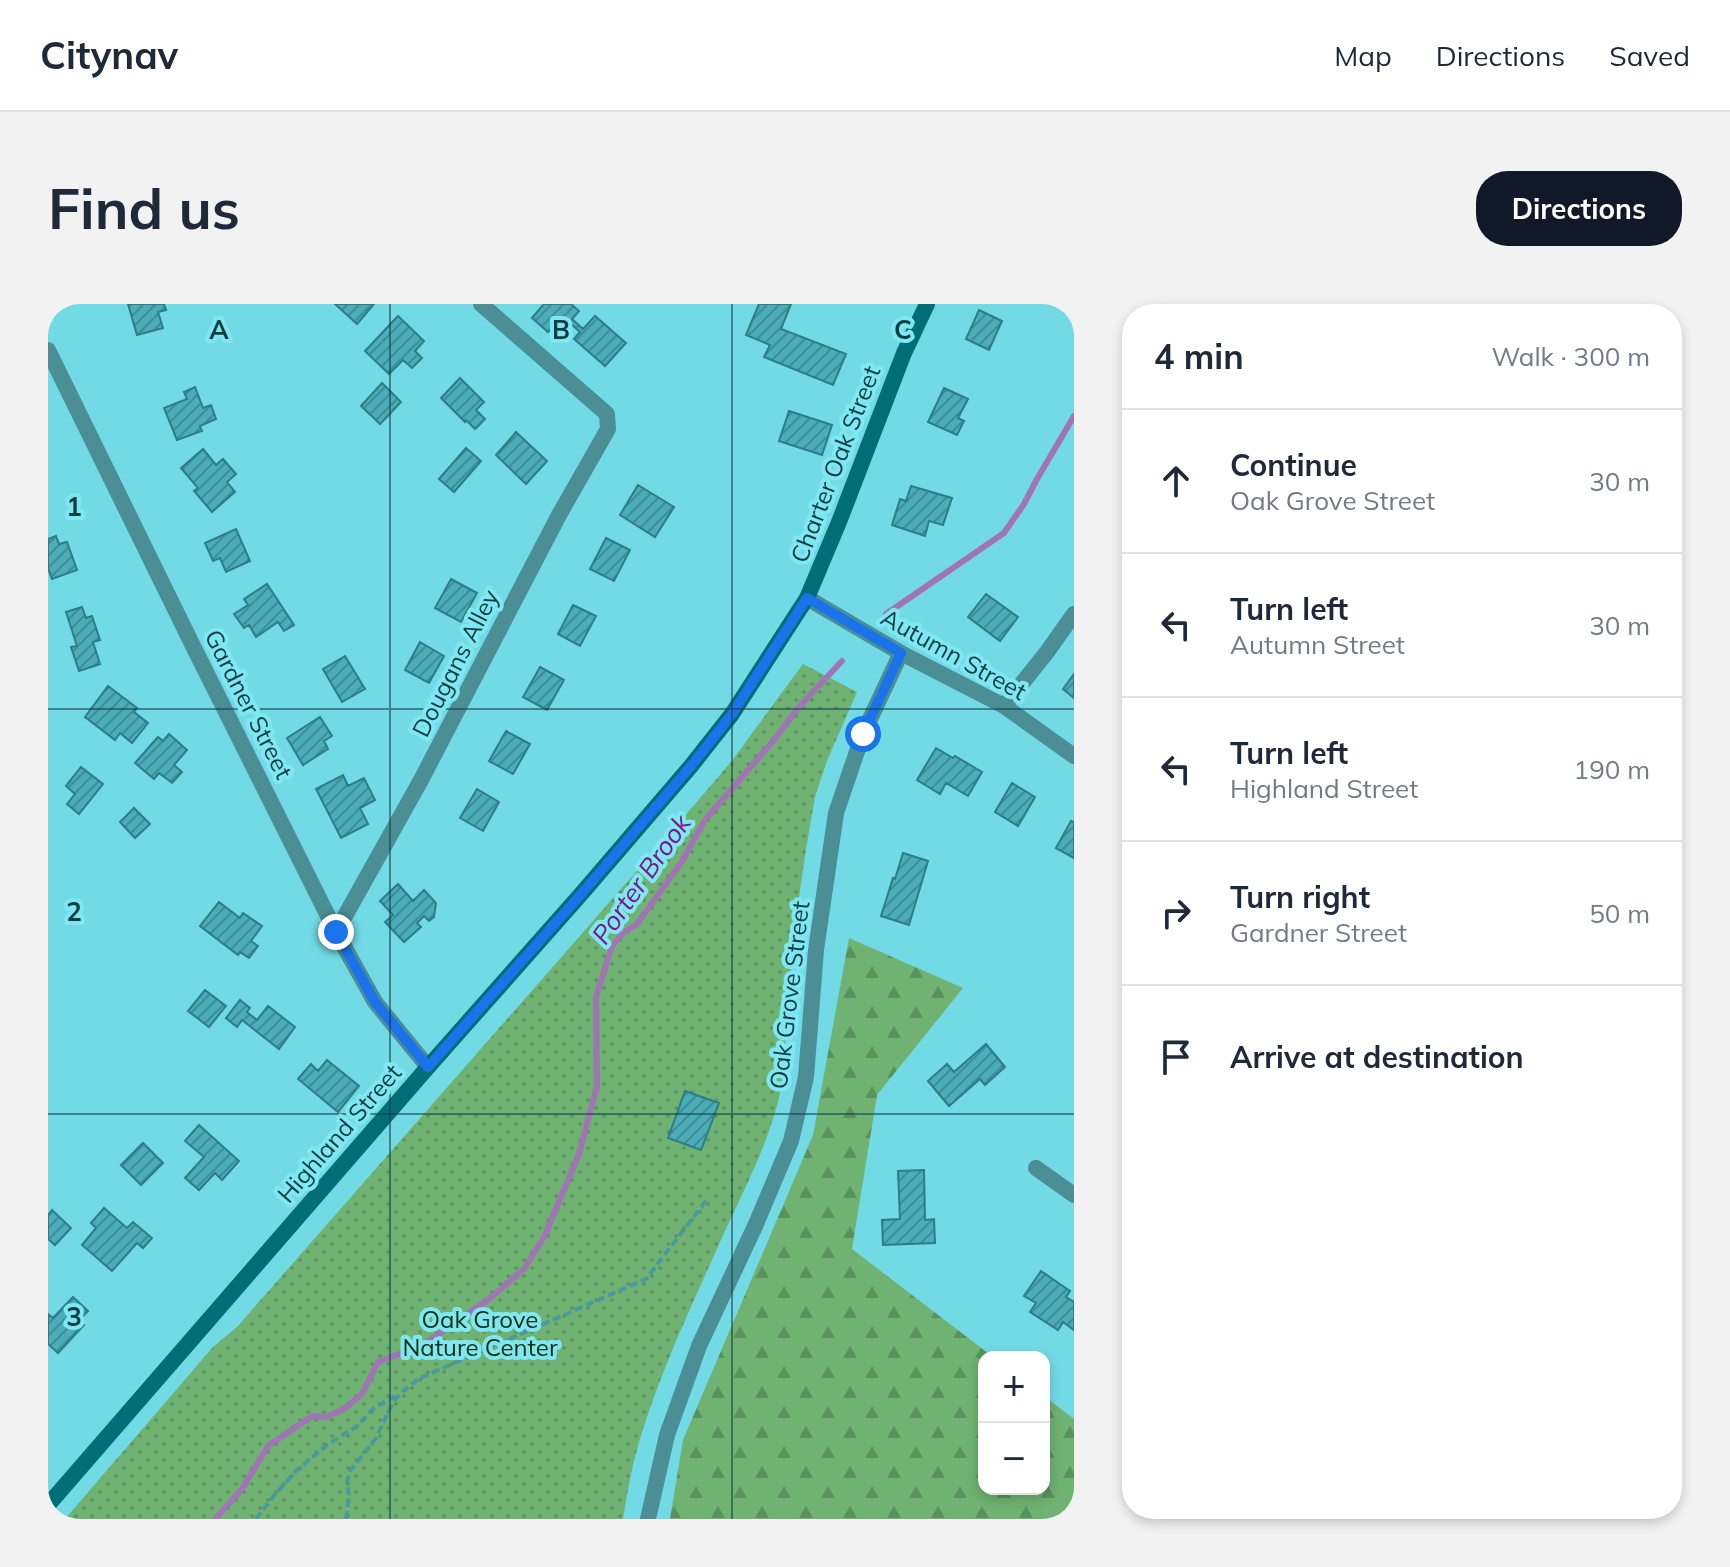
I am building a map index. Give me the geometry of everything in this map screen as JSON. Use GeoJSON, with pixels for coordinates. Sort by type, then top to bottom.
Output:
{"type":"FeatureCollection","features":[{"type":"Feature","properties":{"kind":"main road","name":"Charter Oak Street"},"geometry":{"type":"LineString","coordinates":[[807,598],[904,353],[927,304]]}},
{"type":"Feature","properties":{"kind":"main road","name":"Highland Street"},"geometry":{"type":"LineString","coordinates":[[48,1505],[691,766],[732,714],[807,598]]}},
{"type":"Feature","properties":{"kind":"street","name":"Dougans Alley"},"geometry":{"type":"LineString","coordinates":[[336,932],[421,780],[559,515],[608,429],[607,414],[481,304]]}},
{"type":"Feature","properties":{"kind":"street","name":"Gardner Street"},"geometry":{"type":"LineString","coordinates":[[48,350],[336,932],[375,1002],[428,1067]]}},
{"type":"Feature","properties":{"kind":"street","name":"Autumn Street"},"geometry":{"type":"LineString","coordinates":[[807,598],[901,653],[1004,706],[1074,756]]}},
{"type":"Feature","properties":{"kind":"street"},"geometry":{"type":"LineString","coordinates":[[1004,706],[1074,614]]}},
{"type":"Feature","properties":{"kind":"street","name":"Oak Grove Street"},"geometry":{"type":"LineString","coordinates":[[648,1519],[667,1435],[699,1346],[791,1141],[806,1077],[816,950],[836,813],[863,734],[901,653]]}},
{"type":"Feature","properties":{"kind":"street"},"geometry":{"type":"LineString","coordinates":[[1036,1168],[1074,1195]]}},
{"type":"Feature","properties":{"kind":"path"},"geometry":{"type":"LineString","coordinates":[[346,1519],[350,1471],[376,1438],[393,1402],[401,1393],[418,1379],[646,1279],[706,1201]]}},
{"type":"Feature","properties":{"kind":"path"},"geometry":{"type":"LineString","coordinates":[[256,1519],[296,1471],[327,1445],[356,1427],[374,1408],[401,1393]]}},
{"type":"Feature","properties":{"kind":"green space","name":"Oak Grove Nature Center"},"geometry":{"type":"Polygon","coordinates":[[[803,664],[857,692],[815,797],[794,932],[782,1083],[764,1144],[660,1380],[633,1465],[623,1519],[65,1519],[213,1347],[237,1327],[671,832],[731,762],[803,664]]]}},
{"type":"Feature","properties":{"kind":"green space"},"geometry":{"type":"Polygon","coordinates":[[[849,938],[963,988],[877,1095],[852,1249],[985,1351],[978,1351],[978,1495],[1050,1495],[1050,1401],[1074,1419],[1074,1519],[670,1519],[683,1440],[813,1135],[849,938]]]}},
{"type":"Feature","properties":{"kind":"building"},"geometry":{"type":"Polygon","coordinates":[[[128,304],[164,304],[166,310],[158,312],[163,328],[137,335],[128,304]]]}},
{"type":"Feature","properties":{"kind":"building"},"geometry":{"type":"Polygon","coordinates":[[[335,304],[374,304],[357,324],[335,304]]]}},
{"type":"Feature","properties":{"kind":"building"},"geometry":{"type":"Polygon","coordinates":[[[544,304],[571,304],[579,311],[572,319],[583,329],[595,316],[626,343],[605,366],[574,339],[580,332],[569,322],[567,325],[560,319],[548,332],[532,318],[544,304]]]}},
{"type":"Feature","properties":{"kind":"building"},"geometry":{"type":"Polygon","coordinates":[[[759,304],[791,304],[781,329],[846,354],[833,385],[764,357],[770,345],[746,335],[759,304]]]}},
{"type":"Feature","properties":{"kind":"building"},"geometry":{"type":"Polygon","coordinates":[[[979,310],[1002,321],[989,350],[966,339],[979,310]]]}},
{"type":"Feature","properties":{"kind":"building"},"geometry":{"type":"Polygon","coordinates":[[[398,316],[424,341],[415,351],[422,358],[412,368],[403,360],[389,374],[365,351],[398,316]]]}},
{"type":"Feature","properties":{"kind":"building"},"geometry":{"type":"Polygon","coordinates":[[[460,378],[484,402],[476,410],[485,419],[475,429],[441,398],[460,378]]]}},
{"type":"Feature","properties":{"kind":"building"},"geometry":{"type":"Polygon","coordinates":[[[382,383],[401,402],[380,424],[361,406],[382,383]]]}},
{"type":"Feature","properties":{"kind":"building"},"geometry":{"type":"Polygon","coordinates":[[[195,387],[203,408],[211,405],[216,419],[200,426],[202,431],[177,440],[164,408],[187,399],[184,392],[195,387]]]}},
{"type":"Feature","properties":{"kind":"building"},"geometry":{"type":"Polygon","coordinates":[[[944,388],[968,399],[958,418],[964,421],[957,435],[928,422],[944,388]]]}},
{"type":"Feature","properties":{"kind":"building"},"geometry":{"type":"Polygon","coordinates":[[[789,411],[832,425],[822,455],[779,441],[789,411]]]}},
{"type":"Feature","properties":{"kind":"building"},"geometry":{"type":"Polygon","coordinates":[[[516,432],[547,461],[526,484],[496,455],[516,432]]]}},
{"type":"Feature","properties":{"kind":"building"},"geometry":{"type":"Polygon","coordinates":[[[466,448],[481,461],[454,492],[439,479],[466,448]]]}},
{"type":"Feature","properties":{"kind":"building"},"geometry":{"type":"Polygon","coordinates":[[[203,449],[216,465],[223,459],[236,474],[227,482],[235,492],[212,512],[194,491],[198,488],[181,468],[203,449]]]}},
{"type":"Feature","properties":{"kind":"building"},"geometry":{"type":"Polygon","coordinates":[[[638,485],[674,507],[655,537],[620,515],[638,485]]]}},
{"type":"Feature","properties":{"kind":"building"},"geometry":{"type":"Polygon","coordinates":[[[911,486],[952,498],[943,525],[929,521],[925,536],[892,525],[900,499],[906,501],[911,486]]]}},
{"type":"Feature","properties":{"kind":"building"},"geometry":{"type":"Polygon","coordinates":[[[236,529],[250,561],[226,572],[220,558],[213,561],[205,543],[236,529]]]}},
{"type":"Feature","properties":{"kind":"building"},"geometry":{"type":"Polygon","coordinates":[[[56,536],[59,544],[67,542],[77,570],[52,579],[48,568],[48,539],[56,536]]]}},
{"type":"Feature","properties":{"kind":"building"},"geometry":{"type":"Polygon","coordinates":[[[606,538],[630,550],[614,581],[590,569],[606,538]]]}},
{"type":"Feature","properties":{"kind":"building"},"geometry":{"type":"Polygon","coordinates":[[[451,579],[477,593],[461,622],[435,608],[451,579]]]}},
{"type":"Feature","properties":{"kind":"building"},"geometry":{"type":"Polygon","coordinates":[[[267,584],[294,625],[284,631],[278,622],[256,637],[249,625],[244,628],[234,614],[248,605],[244,599],[267,584]]]}},
{"type":"Feature","properties":{"kind":"building"},"geometry":{"type":"Polygon","coordinates":[[[986,594],[1018,617],[1000,641],[968,617],[986,594]]]}},
{"type":"Feature","properties":{"kind":"building"},"geometry":{"type":"Polygon","coordinates":[[[573,605],[596,616],[580,646],[558,634],[573,605]]]}},
{"type":"Feature","properties":{"kind":"building"},"geometry":{"type":"Polygon","coordinates":[[[82,607],[86,618],[92,616],[100,640],[93,642],[100,664],[79,671],[71,647],[77,646],[66,612],[82,607]]]}},
{"type":"Feature","properties":{"kind":"building"},"geometry":{"type":"Polygon","coordinates":[[[420,642],[444,656],[429,683],[405,670],[420,642]]]}},
{"type":"Feature","properties":{"kind":"building"},"geometry":{"type":"Polygon","coordinates":[[[345,656],[365,689],[342,702],[323,669],[345,656]]]}},
{"type":"Feature","properties":{"kind":"building"},"geometry":{"type":"Polygon","coordinates":[[[540,667],[564,680],[547,710],[523,697],[540,667]]]}},
{"type":"Feature","properties":{"kind":"building"},"geometry":{"type":"Polygon","coordinates":[[[1074,674],[1074,698],[1063,689],[1074,674]]]}},
{"type":"Feature","properties":{"kind":"building"},"geometry":{"type":"Polygon","coordinates":[[[108,686],[137,708],[134,712],[148,723],[132,743],[120,733],[115,740],[85,717],[108,686]]]}},
{"type":"Feature","properties":{"kind":"building"},"geometry":{"type":"Polygon","coordinates":[[[320,717],[332,736],[324,741],[328,749],[303,765],[287,738],[320,717]]]}},
{"type":"Feature","properties":{"kind":"building"},"geometry":{"type":"Polygon","coordinates":[[[506,731],[530,744],[513,774],[489,761],[506,731]]]}},
{"type":"Feature","properties":{"kind":"building"},"geometry":{"type":"Polygon","coordinates":[[[169,734],[187,750],[174,765],[182,772],[172,783],[159,773],[154,779],[135,763],[158,737],[163,741],[169,734]]]}},
{"type":"Feature","properties":{"kind":"building"},"geometry":{"type":"Polygon","coordinates":[[[936,748],[982,772],[968,796],[946,783],[940,794],[917,780],[936,748]]]}},
{"type":"Feature","properties":{"kind":"building"},"geometry":{"type":"Polygon","coordinates":[[[81,767],[103,784],[79,814],[67,804],[75,794],[66,786],[81,767]]]}},
{"type":"Feature","properties":{"kind":"building"},"geometry":{"type":"Polygon","coordinates":[[[343,775],[348,786],[364,778],[375,800],[360,808],[368,824],[341,838],[316,789],[343,775]]]}},
{"type":"Feature","properties":{"kind":"building"},"geometry":{"type":"Polygon","coordinates":[[[1012,783],[1035,797],[1018,826],[995,812],[1012,783]]]}},
{"type":"Feature","properties":{"kind":"building"},"geometry":{"type":"Polygon","coordinates":[[[477,789],[499,802],[483,831],[460,818],[477,789]]]}},
{"type":"Feature","properties":{"kind":"building"},"geometry":{"type":"Polygon","coordinates":[[[134,808],[150,824],[135,838],[120,822],[134,808]]]}},
{"type":"Feature","properties":{"kind":"building"},"geometry":{"type":"Polygon","coordinates":[[[1071,821],[1074,822],[1074,858],[1056,848],[1071,821]]]}},
{"type":"Feature","properties":{"kind":"building"},"geometry":{"type":"Polygon","coordinates":[[[903,853],[928,861],[909,925],[881,916],[903,853]]]}},
{"type":"Feature","properties":{"kind":"building"},"geometry":{"type":"Polygon","coordinates":[[[398,884],[413,901],[424,890],[436,903],[434,917],[429,921],[424,916],[417,923],[421,927],[404,942],[385,922],[393,915],[380,901],[398,884]]]}},
{"type":"Feature","properties":{"kind":"building"},"geometry":{"type":"Polygon","coordinates":[[[219,902],[240,918],[243,913],[262,926],[251,941],[258,946],[249,958],[240,952],[238,955],[200,926],[219,902]]]}},
{"type":"Feature","properties":{"kind":"building"},"geometry":{"type":"Polygon","coordinates":[[[205,990],[226,1006],[209,1027],[188,1011],[205,990]]]}},
{"type":"Feature","properties":{"kind":"building"},"geometry":{"type":"Polygon","coordinates":[[[240,1000],[250,1008],[247,1012],[257,1020],[268,1006],[295,1027],[279,1049],[242,1020],[237,1027],[226,1018],[240,1000]]]}},
{"type":"Feature","properties":{"kind":"building"},"geometry":{"type":"Polygon","coordinates":[[[986,1044],[1005,1067],[985,1085],[980,1079],[949,1106],[928,1081],[947,1064],[954,1072],[986,1044]]]}},
{"type":"Feature","properties":{"kind":"building"},"geometry":{"type":"Polygon","coordinates":[[[327,1060],[359,1086],[338,1112],[298,1079],[311,1064],[318,1071],[327,1060]]]}},
{"type":"Feature","properties":{"kind":"building"},"geometry":{"type":"Polygon","coordinates":[[[685,1091],[719,1103],[701,1150],[668,1138],[685,1091]]]}},
{"type":"Feature","properties":{"kind":"building"},"geometry":{"type":"Polygon","coordinates":[[[199,1125],[239,1161],[222,1180],[215,1173],[199,1190],[185,1178],[204,1157],[185,1141],[199,1125]]]}},
{"type":"Feature","properties":{"kind":"building"},"geometry":{"type":"Polygon","coordinates":[[[143,1143],[163,1163],[141,1185],[121,1165],[143,1143]]]}},
{"type":"Feature","properties":{"kind":"building"},"geometry":{"type":"Polygon","coordinates":[[[924,1170],[925,1220],[934,1219],[935,1243],[883,1245],[882,1220],[900,1219],[898,1171],[924,1170]]]}},
{"type":"Feature","properties":{"kind":"building"},"geometry":{"type":"Polygon","coordinates":[[[104,1208],[127,1228],[133,1222],[152,1238],[143,1248],[137,1243],[112,1271],[82,1245],[96,1228],[91,1223],[104,1208]]]}},
{"type":"Feature","properties":{"kind":"building"},"geometry":{"type":"Polygon","coordinates":[[[52,1210],[71,1228],[55,1245],[48,1239],[48,1215],[52,1210]]]}},
{"type":"Feature","properties":{"kind":"building"},"geometry":{"type":"Polygon","coordinates":[[[1041,1271],[1070,1291],[1066,1297],[1074,1302],[1074,1330],[1063,1322],[1058,1330],[1030,1312],[1036,1303],[1024,1296],[1041,1271]]]}},
{"type":"Feature","properties":{"kind":"building"},"geometry":{"type":"Polygon","coordinates":[[[73,1297],[88,1311],[79,1320],[84,1325],[58,1353],[48,1344],[48,1314],[53,1318],[73,1297]]]}},
{"type":"Feature","properties":{"kind":"waterway","name":"Porter Brook"},"geometry":{"type":"LineString","coordinates":[[886,614],[1004,533],[1074,416]]}},
{"type":"Feature","properties":{"kind":"waterway","name":"Porter Brook"},"geometry":{"type":"LineString","coordinates":[[215,1519],[242,1489],[268,1446],[312,1416],[326,1417],[344,1409],[362,1394],[378,1362],[423,1345],[489,1299],[524,1269],[545,1235],[579,1154],[597,1086],[596,997],[612,946],[624,932],[637,924],[681,863],[705,820],[799,707],[842,661]]}},
{"type":"Feature","properties":{"kind":"route"},"geometry":{"type":"LineString","coordinates":[[336,932],[375,1002],[428,1067],[691,766],[732,714],[807,598],[901,653],[863,734]]}}]}
